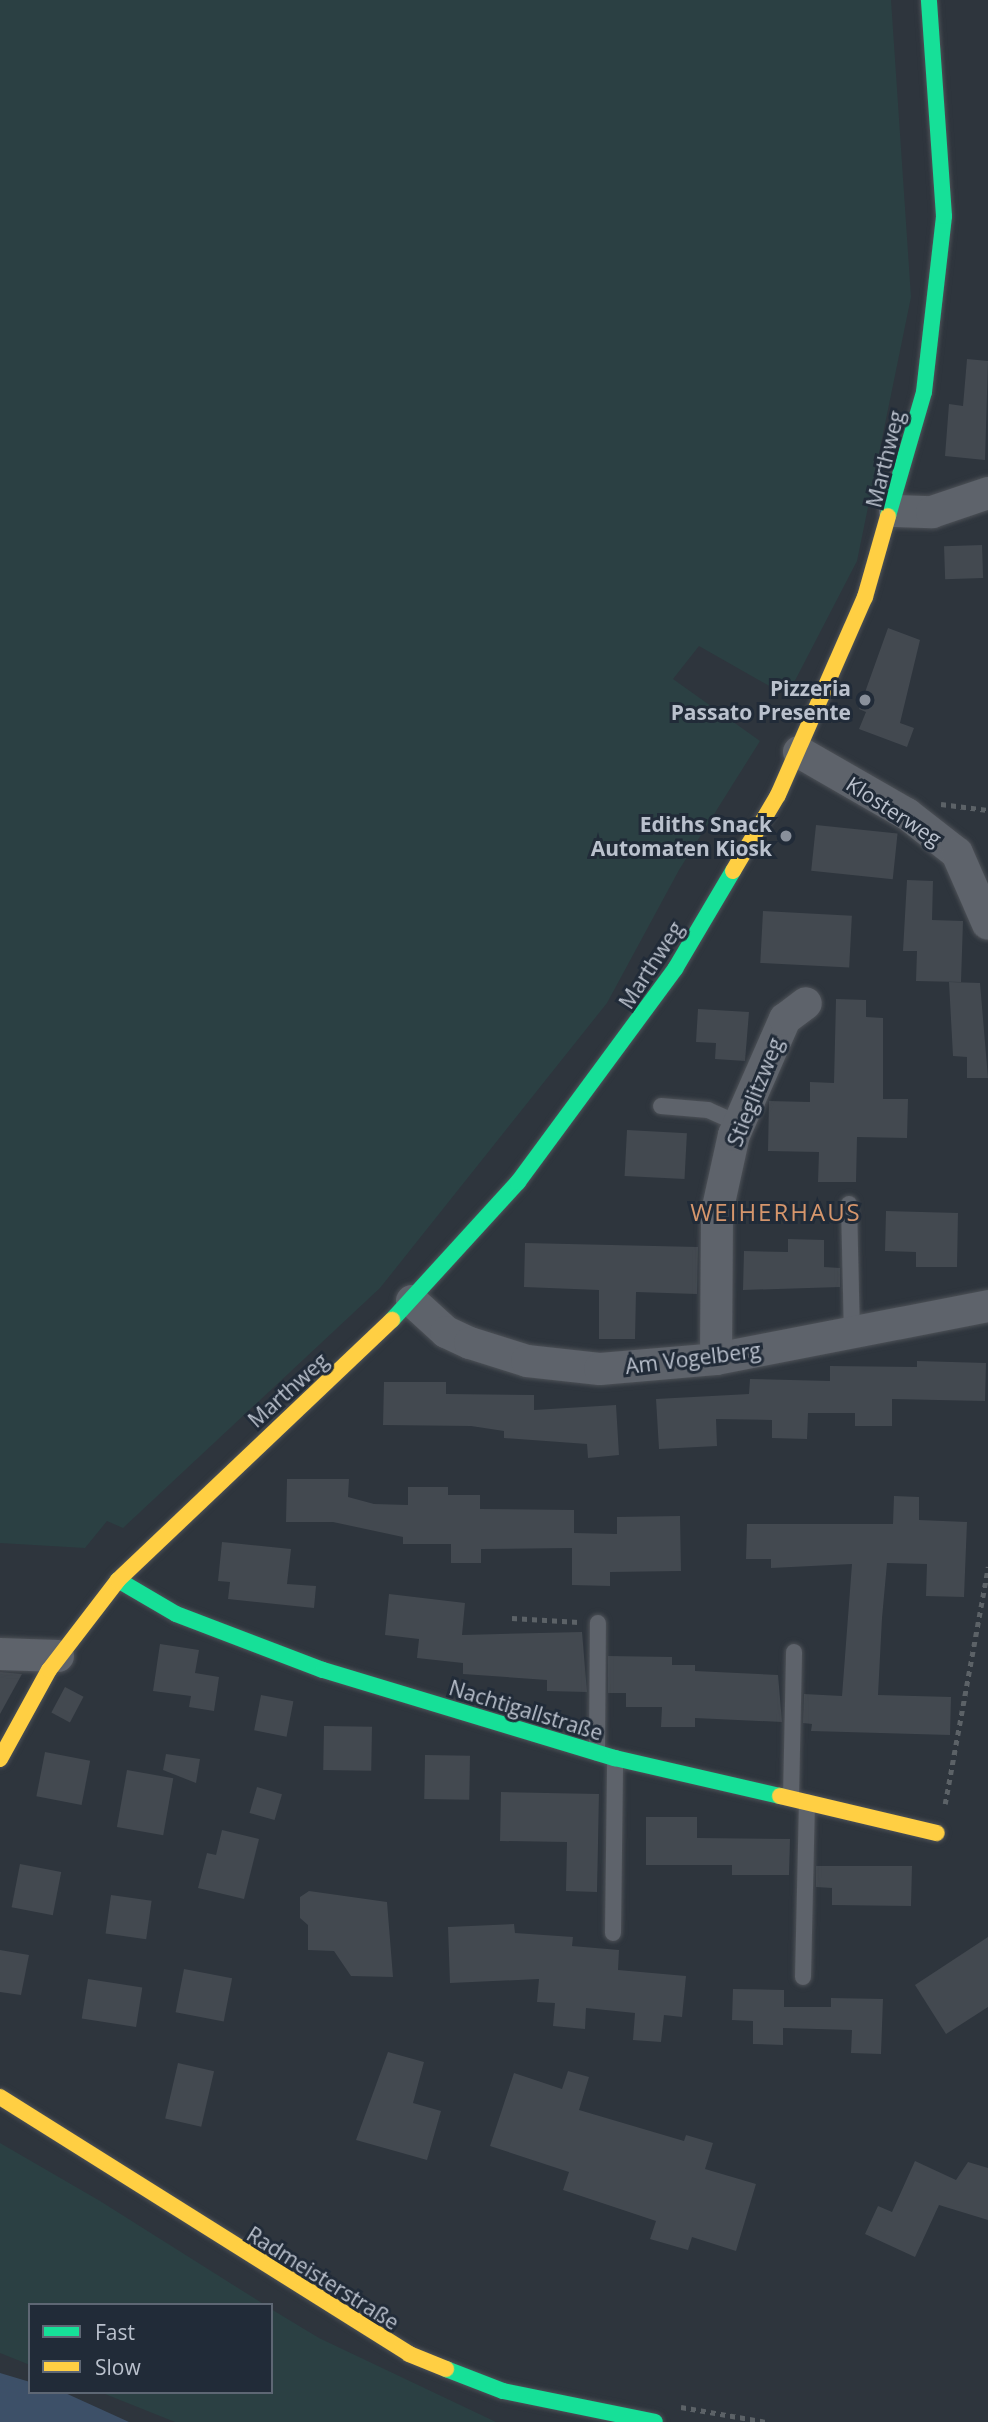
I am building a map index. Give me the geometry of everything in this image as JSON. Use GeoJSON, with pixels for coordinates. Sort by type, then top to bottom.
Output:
{"type":"FeatureCollection","features":[{"type":"Feature","properties":{"kind":"main road","name":"Marthweg"},"geometry":{"type":"LineString","coordinates":[[0,1759],[58,1656],[118,1580],[412,1301],[518,1182],[634,1029],[712,911],[799,752],[895,511],[924,392],[942,263],[943,166],[929,0]]}},
{"type":"Feature","properties":{"kind":"main road","name":"Nachtigallstraße"},"geometry":{"type":"LineString","coordinates":[[118,1580],[176,1614],[323,1670],[615,1758],[937,1833]]}},
{"type":"Feature","properties":{"kind":"main road","name":"Radmeisterstraße"},"geometry":{"type":"LineString","coordinates":[[0,2097],[408,2354],[503,2392],[655,2422]]}},
{"type":"Feature","properties":{"kind":"street"},"geometry":{"type":"LineString","coordinates":[[895,511],[932,512],[988,493]]}},
{"type":"Feature","properties":{"kind":"street","name":"Klosterweg"},"geometry":{"type":"LineString","coordinates":[[799,752],[906,814],[957,853],[988,924]]}},
{"type":"Feature","properties":{"kind":"street","name":"Stieglitzweg"},"geometry":{"type":"LineString","coordinates":[[716,1359],[717,1212],[739,1124],[785,1019],[806,1003]]}},
{"type":"Feature","properties":{"kind":"street","name":"Am Vogelberg"},"geometry":{"type":"LineString","coordinates":[[412,1301],[446,1332],[527,1361],[600,1369],[716,1359],[988,1306]]}},
{"type":"Feature","properties":{"kind":"street"},"geometry":{"type":"LineString","coordinates":[[0,1654],[58,1656]]}},
{"type":"Feature","properties":{"kind":"lane"},"geometry":{"type":"LineString","coordinates":[[662,1106],[708,1110],[739,1124]]}},
{"type":"Feature","properties":{"kind":"lane"},"geometry":{"type":"LineString","coordinates":[[849,1204],[852,1334]]}},
{"type":"Feature","properties":{"kind":"lane"},"geometry":{"type":"LineString","coordinates":[[597,1753],[598,1623]]}},
{"type":"Feature","properties":{"kind":"lane"},"geometry":{"type":"LineString","coordinates":[[790,1798],[794,1652]]}},
{"type":"Feature","properties":{"kind":"lane"},"geometry":{"type":"LineString","coordinates":[[613,1933],[615,1758]]}},
{"type":"Feature","properties":{"kind":"lane"},"geometry":{"type":"LineString","coordinates":[[803,1977],[807,1802]]}},
{"type":"Feature","properties":{"kind":"path"},"geometry":{"type":"LineString","coordinates":[[937,1833],[977,1653],[988,1567]]}},
{"type":"Feature","properties":{"kind":"path"},"geometry":{"type":"LineString","coordinates":[[512,1618],[598,1623]]}},
{"type":"Feature","properties":{"kind":"path"},"geometry":{"type":"LineString","coordinates":[[674,2406],[766,2422]]}},
{"type":"Feature","properties":{"kind":"green space"},"geometry":{"type":"Polygon","coordinates":[[[0,0],[891,0],[911,297],[857,561],[787,696],[699,646],[673,679],[760,741],[679,870],[607,1003],[380,1288],[123,1528],[107,1521],[85,1548],[0,1543],[0,0]]]}},
{"type":"Feature","properties":{"kind":"green space"},"geometry":{"type":"Polygon","coordinates":[[[0,2143],[100,2201],[262,2303],[28,2303],[28,2364],[0,2353],[0,2143]]]}},
{"type":"Feature","properties":{"kind":"green space"},"geometry":{"type":"Polygon","coordinates":[[[273,2310],[319,2338],[496,2422],[175,2422],[105,2394],[273,2394],[273,2310]]]}},
{"type":"Feature","properties":{"kind":"water"},"geometry":{"type":"Polygon","coordinates":[[[0,2373],[28,2381],[28,2394],[67,2394],[129,2422],[0,2422],[0,2373]]]}},
{"type":"Feature","properties":{"kind":"building"},"geometry":{"type":"Polygon","coordinates":[[[967,359],[988,361],[985,460],[945,456],[949,404],[963,406],[967,359]]]}},
{"type":"Feature","properties":{"kind":"building"},"geometry":{"type":"Polygon","coordinates":[[[982,545],[983,578],[945,579],[944,546],[982,545]]]}},
{"type":"Feature","properties":{"kind":"building"},"geometry":{"type":"Polygon","coordinates":[[[888,628],[920,640],[900,723],[914,728],[907,747],[859,729],[866,712],[859,709],[888,628]]]}},
{"type":"Feature","properties":{"kind":"building"},"geometry":{"type":"Polygon","coordinates":[[[816,825],[898,834],[893,879],[811,871],[816,825]]]}},
{"type":"Feature","properties":{"kind":"building"},"geometry":{"type":"Polygon","coordinates":[[[907,880],[933,881],[932,920],[963,921],[961,982],[916,981],[917,951],[903,951],[907,880]]]}},
{"type":"Feature","properties":{"kind":"building"},"geometry":{"type":"Polygon","coordinates":[[[763,911],[852,916],[849,968],[760,963],[763,911]]]}},
{"type":"Feature","properties":{"kind":"building"},"geometry":{"type":"Polygon","coordinates":[[[949,982],[980,983],[988,1078],[967,1078],[967,1057],[953,1056],[949,982]]]}},
{"type":"Feature","properties":{"kind":"building"},"geometry":{"type":"Polygon","coordinates":[[[836,999],[866,1000],[866,1017],[883,1018],[883,1099],[908,1099],[907,1138],[857,1137],[856,1182],[818,1182],[819,1152],[768,1151],[769,1101],[810,1102],[810,1082],[834,1083],[836,999]]]}},
{"type":"Feature","properties":{"kind":"building"},"geometry":{"type":"Polygon","coordinates":[[[698,1009],[749,1012],[745,1061],[715,1059],[716,1043],[696,1042],[698,1009]]]}},
{"type":"Feature","properties":{"kind":"building"},"geometry":{"type":"Polygon","coordinates":[[[627,1130],[687,1133],[685,1179],[625,1176],[627,1130]]]}},
{"type":"Feature","properties":{"kind":"building"},"geometry":{"type":"Polygon","coordinates":[[[886,1211],[958,1213],[957,1267],[916,1267],[916,1252],[885,1251],[886,1211]]]}},
{"type":"Feature","properties":{"kind":"building"},"geometry":{"type":"Polygon","coordinates":[[[788,1239],[824,1240],[824,1267],[840,1268],[840,1287],[743,1290],[744,1251],[788,1252],[788,1239]]]}},
{"type":"Feature","properties":{"kind":"building"},"geometry":{"type":"Polygon","coordinates":[[[525,1243],[698,1247],[697,1294],[636,1292],[635,1339],[599,1339],[599,1290],[524,1287],[525,1243]]]}},
{"type":"Feature","properties":{"kind":"building"},"geometry":{"type":"Polygon","coordinates":[[[917,1361],[986,1363],[985,1401],[892,1399],[892,1426],[855,1426],[855,1413],[808,1413],[807,1439],[772,1438],[772,1420],[716,1419],[717,1446],[659,1449],[656,1399],[749,1394],[750,1379],[830,1381],[830,1366],[917,1367],[917,1361]]]}},
{"type":"Feature","properties":{"kind":"building"},"geometry":{"type":"Polygon","coordinates":[[[384,1382],[446,1382],[446,1394],[534,1395],[534,1410],[616,1405],[619,1455],[588,1458],[587,1444],[504,1438],[504,1431],[471,1426],[383,1425],[384,1382]]]}},
{"type":"Feature","properties":{"kind":"building"},"geometry":{"type":"Polygon","coordinates":[[[287,1479],[349,1479],[348,1497],[374,1504],[408,1505],[408,1487],[448,1487],[448,1495],[480,1495],[480,1509],[574,1510],[574,1533],[617,1534],[617,1517],[680,1516],[681,1571],[610,1572],[610,1586],[572,1585],[572,1548],[481,1549],[481,1563],[451,1563],[451,1544],[403,1544],[403,1537],[333,1522],[286,1522],[287,1479]]]}},
{"type":"Feature","properties":{"kind":"building"},"geometry":{"type":"Polygon","coordinates":[[[894,1496],[919,1497],[919,1520],[967,1522],[964,1597],[926,1596],[927,1564],[887,1563],[882,1618],[878,1695],[951,1697],[950,1735],[811,1731],[812,1724],[803,1723],[804,1694],[842,1696],[852,1564],[771,1568],[771,1559],[746,1559],[747,1524],[893,1524],[894,1496]]]}},
{"type":"Feature","properties":{"kind":"building"},"geometry":{"type":"Polygon","coordinates":[[[222,1542],[291,1549],[287,1584],[316,1586],[314,1608],[228,1599],[230,1582],[218,1581],[222,1542]]]}},
{"type":"Feature","properties":{"kind":"building"},"geometry":{"type":"Polygon","coordinates":[[[389,1594],[465,1603],[462,1635],[582,1632],[587,1692],[547,1691],[547,1680],[463,1674],[463,1663],[417,1658],[419,1639],[385,1635],[389,1594]]]}},
{"type":"Feature","properties":{"kind":"building"},"geometry":{"type":"Polygon","coordinates":[[[160,1644],[199,1650],[195,1673],[219,1677],[214,1711],[189,1707],[191,1696],[153,1691],[160,1644]]]}},
{"type":"Feature","properties":{"kind":"building"},"geometry":{"type":"Polygon","coordinates":[[[608,1656],[672,1657],[672,1665],[695,1665],[695,1671],[778,1675],[782,1722],[695,1718],[695,1727],[661,1727],[662,1707],[626,1707],[626,1693],[608,1693],[608,1656]]]}},
{"type":"Feature","properties":{"kind":"building"},"geometry":{"type":"Polygon","coordinates":[[[0,1672],[22,1674],[0,1714],[0,1672]]]}},
{"type":"Feature","properties":{"kind":"building"},"geometry":{"type":"Polygon","coordinates":[[[65,1687],[84,1697],[70,1722],[51,1713],[65,1687]]]}},
{"type":"Feature","properties":{"kind":"building"},"geometry":{"type":"Polygon","coordinates":[[[261,1695],[293,1701],[287,1737],[254,1730],[261,1695]]]}},
{"type":"Feature","properties":{"kind":"building"},"geometry":{"type":"Polygon","coordinates":[[[324,1726],[372,1727],[371,1771],[323,1770],[324,1726]]]}},
{"type":"Feature","properties":{"kind":"building"},"geometry":{"type":"Polygon","coordinates":[[[45,1752],[90,1761],[82,1805],[36,1796],[45,1752]]]}},
{"type":"Feature","properties":{"kind":"building"},"geometry":{"type":"Polygon","coordinates":[[[166,1754],[200,1759],[196,1783],[163,1770],[166,1754]]]}},
{"type":"Feature","properties":{"kind":"building"},"geometry":{"type":"Polygon","coordinates":[[[425,1755],[470,1756],[469,1800],[424,1799],[425,1755]]]}},
{"type":"Feature","properties":{"kind":"building"},"geometry":{"type":"Polygon","coordinates":[[[127,1770],[173,1778],[163,1835],[117,1827],[127,1770]]]}},
{"type":"Feature","properties":{"kind":"building"},"geometry":{"type":"Polygon","coordinates":[[[257,1787],[282,1794],[275,1820],[250,1813],[257,1787]]]}},
{"type":"Feature","properties":{"kind":"building"},"geometry":{"type":"Polygon","coordinates":[[[501,1792],[599,1794],[597,1892],[566,1891],[567,1842],[500,1841],[501,1792]]]}},
{"type":"Feature","properties":{"kind":"building"},"geometry":{"type":"Polygon","coordinates":[[[646,1817],[697,1817],[697,1838],[790,1839],[789,1875],[732,1875],[732,1865],[646,1865],[646,1817]]]}},
{"type":"Feature","properties":{"kind":"building"},"geometry":{"type":"Polygon","coordinates":[[[222,1830],[259,1839],[244,1899],[198,1888],[207,1853],[216,1855],[222,1830]]]}},
{"type":"Feature","properties":{"kind":"building"},"geometry":{"type":"Polygon","coordinates":[[[20,1864],[61,1872],[53,1915],[12,1907],[20,1864]]]}},
{"type":"Feature","properties":{"kind":"building"},"geometry":{"type":"Polygon","coordinates":[[[816,1866],[912,1866],[911,1906],[832,1905],[832,1888],[816,1887],[816,1866]]]}},
{"type":"Feature","properties":{"kind":"building"},"geometry":{"type":"Polygon","coordinates":[[[309,1891],[387,1902],[393,1977],[351,1976],[334,1951],[308,1950],[308,1925],[300,1918],[300,1897],[309,1891]]]}},
{"type":"Feature","properties":{"kind":"building"},"geometry":{"type":"Polygon","coordinates":[[[111,1895],[152,1901],[146,1939],[106,1934],[111,1895]]]}},
{"type":"Feature","properties":{"kind":"building"},"geometry":{"type":"Polygon","coordinates":[[[514,1924],[515,1933],[573,1937],[572,1946],[619,1950],[618,1970],[686,1976],[682,2017],[664,2015],[661,2042],[633,2040],[635,2013],[586,2008],[585,2029],[553,2026],[555,2003],[537,2002],[539,1979],[450,1983],[448,1927],[514,1924]]]}},
{"type":"Feature","properties":{"kind":"building"},"geometry":{"type":"Polygon","coordinates":[[[988,1937],[988,2007],[946,2034],[915,1985],[988,1937]]]}},
{"type":"Feature","properties":{"kind":"building"},"geometry":{"type":"Polygon","coordinates":[[[0,1950],[29,1955],[21,1995],[0,1992],[0,1950]]]}},
{"type":"Feature","properties":{"kind":"building"},"geometry":{"type":"Polygon","coordinates":[[[184,1969],[232,1978],[224,2022],[176,2012],[184,1969]]]}},
{"type":"Feature","properties":{"kind":"building"},"geometry":{"type":"Polygon","coordinates":[[[88,1979],[142,1988],[136,2027],[82,2019],[88,1979]]]}},
{"type":"Feature","properties":{"kind":"building"},"geometry":{"type":"Polygon","coordinates":[[[733,1989],[784,1990],[784,2007],[831,2007],[831,1998],[883,1999],[881,2054],[851,2053],[852,2030],[783,2028],[783,2045],[753,2044],[753,2021],[732,2020],[733,1989]]]}},
{"type":"Feature","properties":{"kind":"building"},"geometry":{"type":"Polygon","coordinates":[[[388,2052],[424,2062],[413,2103],[441,2111],[427,2160],[356,2140],[388,2052]]]}},
{"type":"Feature","properties":{"kind":"building"},"geometry":{"type":"Polygon","coordinates":[[[178,2063],[214,2071],[201,2127],[165,2119],[178,2063]]]}},
{"type":"Feature","properties":{"kind":"building"},"geometry":{"type":"Polygon","coordinates":[[[568,2071],[589,2077],[579,2110],[684,2141],[686,2135],[713,2143],[705,2169],[756,2184],[736,2251],[692,2237],[688,2250],[650,2239],[656,2221],[563,2190],[569,2172],[490,2146],[514,2073],[562,2089],[568,2071]]]}},
{"type":"Feature","properties":{"kind":"building"},"geometry":{"type":"Polygon","coordinates":[[[915,2161],[956,2180],[968,2162],[988,2168],[988,2220],[939,2205],[915,2257],[865,2234],[878,2206],[892,2212],[915,2161]]]}},
{"type":"Feature","properties":{"kind":"traffic: fast"},"geometry":{"type":"LineString","coordinates":[[888,516],[924,392],[944,216],[929,0]]}},
{"type":"Feature","properties":{"kind":"traffic: fast"},"geometry":{"type":"LineString","coordinates":[[392,1320],[518,1182],[675,969],[733,871]]}},
{"type":"Feature","properties":{"kind":"traffic: fast"},"geometry":{"type":"LineString","coordinates":[[118,1580],[176,1614],[323,1670],[615,1758],[780,1796]]}},
{"type":"Feature","properties":{"kind":"traffic: fast"},"geometry":{"type":"LineString","coordinates":[[446,2369],[503,2391],[655,2422]]}},
{"type":"Feature","properties":{"kind":"traffic: slow"},"geometry":{"type":"LineString","coordinates":[[733,871],[778,795],[865,597],[888,516]]}},
{"type":"Feature","properties":{"kind":"traffic: slow"},"geometry":{"type":"LineString","coordinates":[[0,1759],[49,1670],[118,1580],[392,1320]]}},
{"type":"Feature","properties":{"kind":"traffic: slow"},"geometry":{"type":"LineString","coordinates":[[780,1796],[937,1833]]}},
{"type":"Feature","properties":{"kind":"traffic: slow"},"geometry":{"type":"LineString","coordinates":[[0,2097],[409,2354],[446,2369]]}},
{"type":"Feature","properties":{"kind":"place","name":"Pizzeria Passato Presente"},"geometry":{"type":"Point","coordinates":[865,700]}},
{"type":"Feature","properties":{"kind":"place","name":"Ediths Snack Automaten Kiosk"},"geometry":{"type":"Point","coordinates":[786,836]}},
{"type":"Feature","properties":{"kind":"district","name":"WEIHERHAUS"},"geometry":{"type":"Point","coordinates":[776,1212]}}]}
